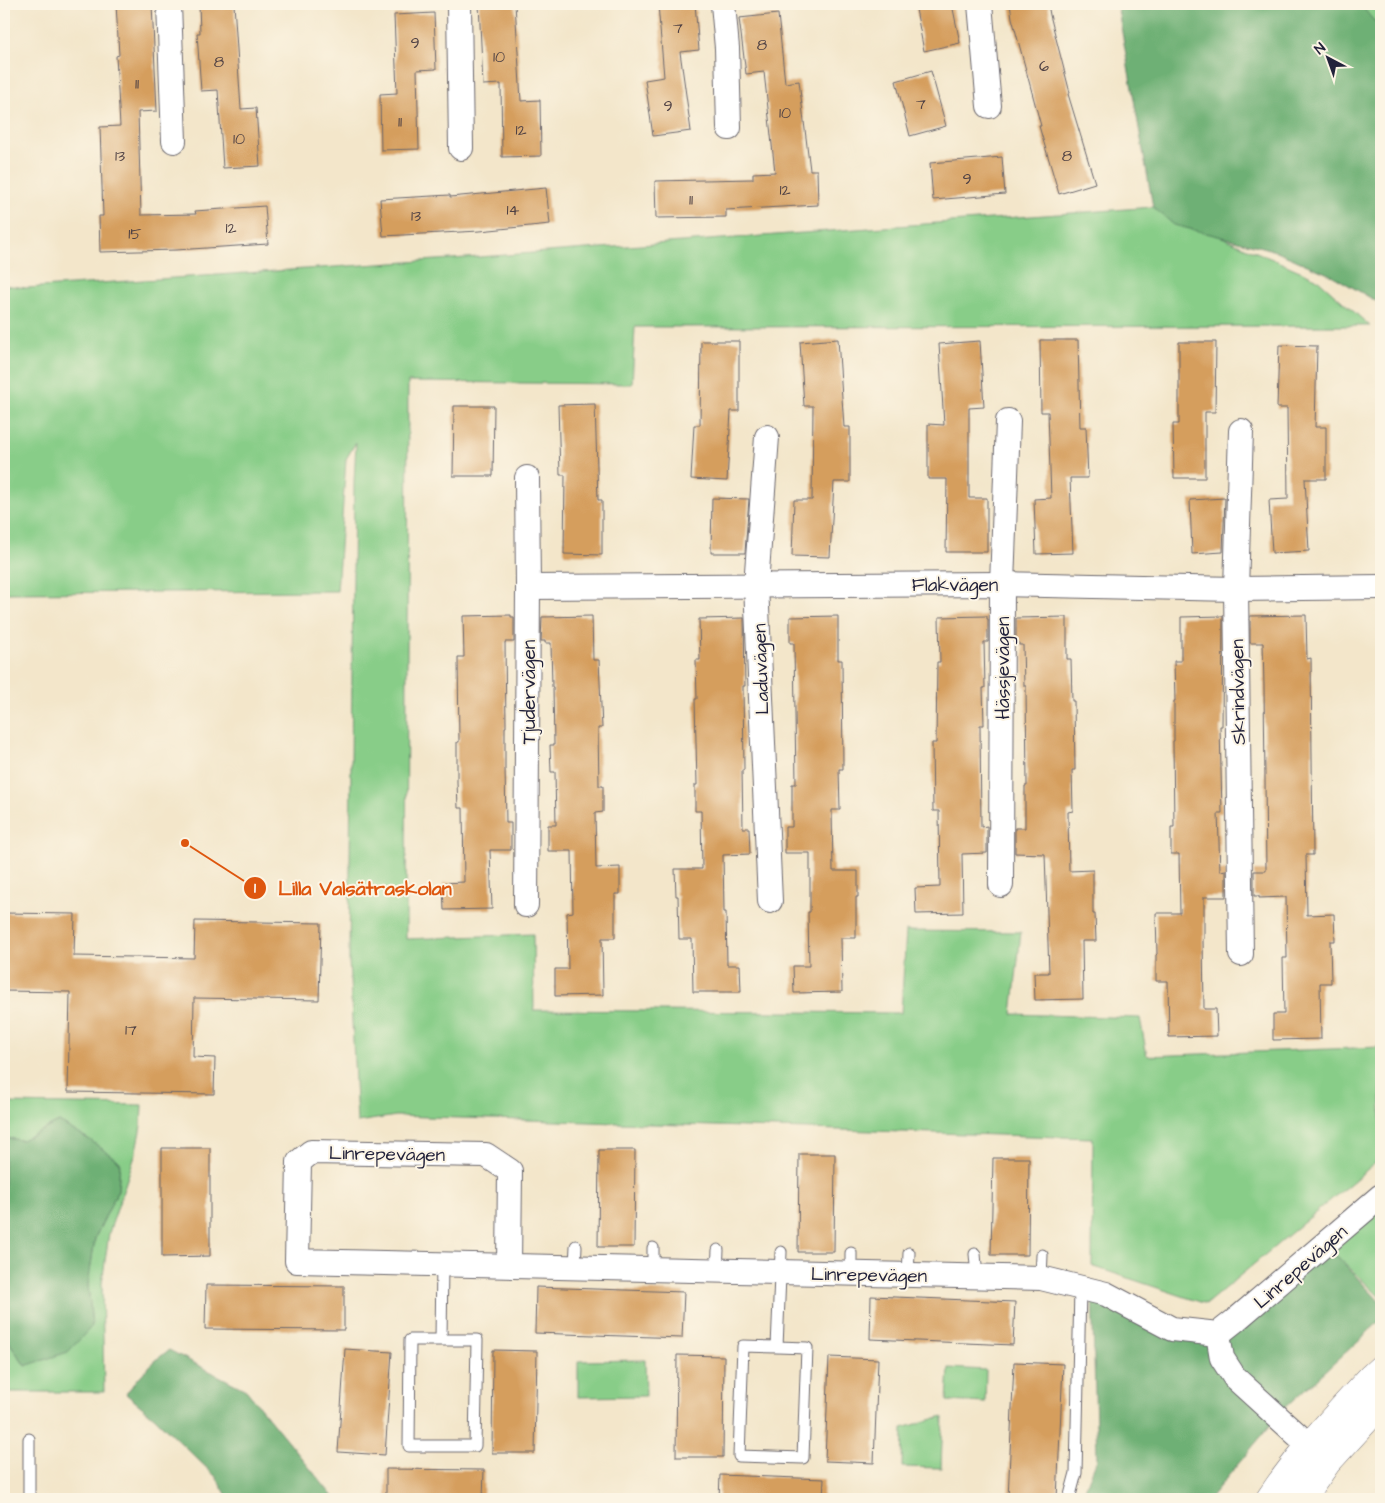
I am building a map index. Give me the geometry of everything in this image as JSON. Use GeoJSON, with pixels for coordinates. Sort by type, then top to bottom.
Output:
{"type":"FeatureCollection","features":[{"type":"Feature","properties":{"kind":"street"},"geometry":{"type":"LineString","coordinates":[[169,4],[174,141]]}},
{"type":"Feature","properties":{"kind":"street"},"geometry":{"type":"LineString","coordinates":[[459,4],[461,148]]}},
{"type":"Feature","properties":{"kind":"street"},"geometry":{"type":"LineString","coordinates":[[723,4],[727,48],[729,128]]}},
{"type":"Feature","properties":{"kind":"street"},"geometry":{"type":"LineString","coordinates":[[980,4],[989,106]]}},
{"type":"Feature","properties":{"kind":"street","name":"Hässjevägen"},"geometry":{"type":"LineString","coordinates":[[1001,885],[1002,584],[1008,421]]}},
{"type":"Feature","properties":{"kind":"street","name":"Skrindvägen"},"geometry":{"type":"LineString","coordinates":[[1241,431],[1236,589],[1242,954]]}},
{"type":"Feature","properties":{"kind":"street","name":"Laduvägen"},"geometry":{"type":"LineString","coordinates":[[767,437],[756,585],[770,901]]}},
{"type":"Feature","properties":{"kind":"street","name":"Tjudervägen"},"geometry":{"type":"LineString","coordinates":[[526,905],[527,478]]}},
{"type":"Feature","properties":{"kind":"street","name":"Flakvägen"},"geometry":{"type":"LineString","coordinates":[[528,587],[1002,584],[1236,589],[1381,587]]}},
{"type":"Feature","properties":{"kind":"street","name":"Linrepevägen"},"geometry":{"type":"LineString","coordinates":[[509,1266],[510,1171],[486,1154],[311,1152],[299,1162],[297,1261],[509,1266],[576,1257],[909,1265],[1042,1266],[1080,1288],[1106,1294],[1172,1329],[1218,1334],[1381,1196]]}},
{"type":"Feature","properties":{"kind":"street"},"geometry":{"type":"LineString","coordinates":[[1218,1334],[1222,1358],[1235,1378],[1318,1453]]}},
{"type":"Feature","properties":{"kind":"street"},"geometry":{"type":"LineString","coordinates":[[1301,1499],[1318,1453],[1371,1378],[1381,1369]]}},
{"type":"Feature","properties":{"kind":"street"},"geometry":{"type":"LineString","coordinates":[[1270,1499],[1282,1480],[1381,1403]]}},
{"type":"Feature","properties":{"kind":"lane"},"geometry":{"type":"LineString","coordinates":[[777,1347],[780,1262]]}},
{"type":"Feature","properties":{"kind":"lane"},"geometry":{"type":"LineString","coordinates":[[441,1340],[442,1264]]}},
{"type":"Feature","properties":{"kind":"lane"},"geometry":{"type":"LineString","coordinates":[[1069,1499],[1076,1473],[1080,1288]]}},
{"type":"Feature","properties":{"kind":"lane"},"geometry":{"type":"LineString","coordinates":[[410,1340],[441,1340],[477,1340],[475,1446],[409,1446],[410,1340]]}},
{"type":"Feature","properties":{"kind":"lane"},"geometry":{"type":"LineString","coordinates":[[743,1346],[777,1347],[807,1348],[803,1458],[739,1456],[743,1346]]}},
{"type":"Feature","properties":{"kind":"lane"},"geometry":{"type":"LineString","coordinates":[[28,1499],[29,1439]]}},
{"type":"Feature","properties":{"kind":"green space"},"geometry":{"type":"Polygon","coordinates":[[[1117,4],[1360,4],[1373,20],[1381,25],[1381,304],[1333,276],[1270,249],[1174,225],[1153,207],[1117,4]]]}},
{"type":"Feature","properties":{"kind":"green space"},"geometry":{"type":"Polygon","coordinates":[[[1348,4],[1381,4],[1381,33],[1348,4]]]}},
{"type":"Feature","properties":{"kind":"green space"},"geometry":{"type":"Polygon","coordinates":[[[1153,207],[1316,278],[1370,326],[635,327],[632,384],[408,382],[406,939],[533,934],[534,1010],[901,1013],[906,931],[1021,932],[1012,1014],[1140,1018],[1147,1056],[1381,1047],[1381,1158],[1206,1304],[1092,1266],[1093,1138],[396,1116],[357,1122],[349,959],[356,442],[346,459],[337,591],[4,593],[4,285],[27,288],[466,258],[1153,207]]]}},
{"type":"Feature","properties":{"kind":"green space"},"geometry":{"type":"Polygon","coordinates":[[[4,1103],[142,1105],[141,1126],[135,1155],[109,1233],[102,1283],[104,1392],[4,1392],[4,1334],[25,1366],[92,1326],[88,1285],[95,1238],[118,1190],[120,1162],[90,1140],[59,1122],[22,1140],[4,1138],[4,1103]]]}},
{"type":"Feature","properties":{"kind":"green space"},"geometry":{"type":"Polygon","coordinates":[[[59,1122],[90,1140],[120,1162],[118,1190],[95,1238],[88,1285],[92,1326],[68,1352],[25,1366],[4,1334],[4,1138],[22,1140],[59,1122]]]}},
{"type":"Feature","properties":{"kind":"green space"},"geometry":{"type":"Polygon","coordinates":[[[1381,1196],[1381,1298],[1338,1257],[1318,1250],[1381,1196]]]}},
{"type":"Feature","properties":{"kind":"green space"},"geometry":{"type":"Polygon","coordinates":[[[1318,1250],[1338,1257],[1381,1303],[1381,1320],[1284,1409],[1209,1499],[1081,1499],[1097,1459],[1092,1292],[1218,1334],[1318,1250]]]}},
{"type":"Feature","properties":{"kind":"green space"},"geometry":{"type":"Polygon","coordinates":[[[169,1350],[246,1390],[335,1499],[229,1499],[216,1477],[154,1417],[126,1394],[146,1370],[169,1350]]]}},
{"type":"Feature","properties":{"kind":"green space"},"geometry":{"type":"Polygon","coordinates":[[[645,1360],[646,1396],[578,1397],[578,1361],[645,1360]]]}},
{"type":"Feature","properties":{"kind":"green space"},"geometry":{"type":"Polygon","coordinates":[[[949,1368],[986,1370],[985,1403],[947,1401],[949,1368]]]}},
{"type":"Feature","properties":{"kind":"green space"},"geometry":{"type":"Polygon","coordinates":[[[943,1416],[941,1468],[902,1467],[903,1428],[943,1416]]]}},
{"type":"Feature","properties":{"kind":"building"},"geometry":{"type":"Polygon","coordinates":[[[116,4],[152,4],[157,111],[138,112],[141,215],[196,214],[195,211],[265,206],[268,244],[176,250],[100,252],[99,216],[103,216],[100,127],[120,126],[116,56],[119,55],[116,4]]]}},
{"type":"Feature","properties":{"kind":"building"},"geometry":{"type":"Polygon","coordinates":[[[199,4],[234,4],[241,109],[256,108],[260,166],[223,168],[218,90],[201,91],[197,33],[200,33],[199,4]]]}},
{"type":"Feature","properties":{"kind":"building"},"geometry":{"type":"Polygon","coordinates":[[[479,4],[515,4],[521,101],[540,100],[541,156],[502,157],[501,84],[483,85],[479,4]]]}},
{"type":"Feature","properties":{"kind":"building"},"geometry":{"type":"Polygon","coordinates":[[[658,4],[695,4],[699,50],[680,52],[691,131],[653,136],[645,80],[664,77],[658,4]]]}},
{"type":"Feature","properties":{"kind":"building"},"geometry":{"type":"Polygon","coordinates":[[[915,4],[952,4],[960,43],[924,51],[915,4]]]}},
{"type":"Feature","properties":{"kind":"building"},"geometry":{"type":"Polygon","coordinates":[[[1010,4],[1048,4],[1070,93],[1068,94],[1095,183],[1059,194],[1039,126],[1041,126],[1012,18],[1010,4]]]}},
{"type":"Feature","properties":{"kind":"building"},"geometry":{"type":"Polygon","coordinates":[[[434,13],[436,69],[417,70],[419,149],[381,150],[380,94],[397,93],[394,15],[434,13]]]}},
{"type":"Feature","properties":{"kind":"building"},"geometry":{"type":"Polygon","coordinates":[[[778,14],[785,83],[799,81],[810,170],[817,170],[818,205],[726,210],[726,217],[656,218],[655,181],[753,179],[753,173],[775,172],[764,72],[746,74],[739,18],[778,14]]]}},
{"type":"Feature","properties":{"kind":"building"},"geometry":{"type":"Polygon","coordinates":[[[931,71],[946,126],[910,136],[896,81],[931,71]]]}},
{"type":"Feature","properties":{"kind":"building"},"geometry":{"type":"Polygon","coordinates":[[[1002,157],[1005,194],[933,200],[930,163],[1002,157]]]}},
{"type":"Feature","properties":{"kind":"building"},"geometry":{"type":"Polygon","coordinates":[[[546,188],[550,224],[480,231],[383,236],[380,199],[450,195],[450,197],[546,188]]]}},
{"type":"Feature","properties":{"kind":"building"},"geometry":{"type":"Polygon","coordinates":[[[838,339],[844,427],[850,427],[850,482],[834,482],[830,557],[792,556],[794,500],[812,500],[813,406],[804,406],[800,342],[838,339]]]}},
{"type":"Feature","properties":{"kind":"building"},"geometry":{"type":"Polygon","coordinates":[[[1040,340],[1078,340],[1080,427],[1086,427],[1088,478],[1070,478],[1073,553],[1036,554],[1034,499],[1051,498],[1048,412],[1041,412],[1040,340]]]}},
{"type":"Feature","properties":{"kind":"building"},"geometry":{"type":"Polygon","coordinates":[[[701,341],[739,341],[739,411],[731,411],[727,481],[691,479],[694,425],[700,425],[701,341]]]}},
{"type":"Feature","properties":{"kind":"building"},"geometry":{"type":"Polygon","coordinates":[[[980,341],[984,407],[969,408],[969,498],[987,498],[987,552],[946,552],[947,479],[928,479],[928,424],[944,425],[939,344],[980,341]]]}},
{"type":"Feature","properties":{"kind":"building"},"geometry":{"type":"Polygon","coordinates":[[[1179,342],[1216,342],[1215,412],[1205,412],[1205,478],[1174,478],[1173,424],[1179,424],[1179,342]]]}},
{"type":"Feature","properties":{"kind":"building"},"geometry":{"type":"Polygon","coordinates":[[[1279,345],[1317,346],[1315,427],[1326,427],[1326,479],[1305,479],[1309,551],[1272,553],[1269,500],[1288,499],[1287,408],[1277,408],[1279,345]]]}},
{"type":"Feature","properties":{"kind":"building"},"geometry":{"type":"Polygon","coordinates":[[[595,404],[598,500],[602,500],[602,555],[564,554],[565,475],[560,475],[558,405],[595,404]]]}},
{"type":"Feature","properties":{"kind":"building"},"geometry":{"type":"Polygon","coordinates":[[[454,406],[494,406],[493,476],[453,476],[454,406]]]}},
{"type":"Feature","properties":{"kind":"building"},"geometry":{"type":"Polygon","coordinates":[[[712,498],[749,499],[745,553],[711,553],[712,498]]]}},
{"type":"Feature","properties":{"kind":"building"},"geometry":{"type":"Polygon","coordinates":[[[1225,498],[1223,552],[1192,554],[1190,500],[1225,498]]]}},
{"type":"Feature","properties":{"kind":"building"},"geometry":{"type":"Polygon","coordinates":[[[511,615],[511,617],[514,617],[514,642],[505,642],[505,768],[506,823],[511,823],[511,850],[490,850],[492,909],[444,910],[443,883],[464,882],[463,808],[458,808],[457,782],[457,742],[459,742],[458,657],[464,657],[463,616],[511,615]]]}},
{"type":"Feature","properties":{"kind":"building"},"geometry":{"type":"Polygon","coordinates":[[[1306,615],[1307,659],[1311,658],[1313,855],[1306,855],[1307,915],[1334,914],[1335,941],[1330,941],[1331,983],[1320,983],[1321,1039],[1273,1040],[1273,1014],[1284,1014],[1283,958],[1287,958],[1286,897],[1259,898],[1259,896],[1254,896],[1254,871],[1266,871],[1264,686],[1263,643],[1250,643],[1250,616],[1306,615]]]}},
{"type":"Feature","properties":{"kind":"building"},"geometry":{"type":"Polygon","coordinates":[[[592,616],[593,660],[599,660],[602,728],[598,728],[599,786],[603,786],[603,812],[595,813],[596,868],[620,867],[620,894],[615,894],[615,938],[602,938],[603,995],[555,996],[555,969],[568,969],[567,913],[573,912],[572,851],[548,851],[548,825],[556,825],[555,772],[551,772],[550,745],[554,745],[553,687],[551,643],[541,641],[542,617],[592,616]]]}},
{"type":"Feature","properties":{"kind":"building"},"geometry":{"type":"Polygon","coordinates":[[[838,616],[838,660],[842,660],[843,769],[839,769],[840,810],[832,810],[833,871],[858,871],[856,938],[841,938],[842,992],[794,993],[793,966],[809,966],[810,853],[785,853],[785,827],[792,827],[792,784],[796,784],[794,643],[790,643],[790,617],[838,616]]]}},
{"type":"Feature","properties":{"kind":"building"},"geometry":{"type":"Polygon","coordinates":[[[987,616],[988,642],[984,642],[984,725],[980,725],[981,827],[987,826],[987,853],[962,854],[963,913],[916,914],[915,888],[940,887],[939,811],[933,811],[932,743],[936,743],[937,662],[940,662],[939,617],[987,616]]]}},
{"type":"Feature","properties":{"kind":"building"},"geometry":{"type":"Polygon","coordinates":[[[1223,616],[1222,726],[1220,726],[1222,813],[1218,813],[1220,871],[1226,870],[1226,897],[1204,897],[1203,939],[1204,1009],[1216,1009],[1217,1036],[1169,1037],[1168,981],[1156,981],[1156,913],[1180,913],[1179,854],[1171,854],[1171,827],[1174,827],[1174,661],[1181,661],[1181,617],[1223,616]]]}},
{"type":"Feature","properties":{"kind":"building"},"geometry":{"type":"Polygon","coordinates":[[[1067,617],[1067,659],[1071,659],[1072,701],[1074,701],[1075,770],[1072,770],[1073,811],[1068,812],[1069,871],[1093,870],[1093,914],[1095,914],[1096,941],[1082,941],[1083,999],[1035,1000],[1034,973],[1049,973],[1045,854],[1015,853],[1015,828],[1025,828],[1025,786],[1027,786],[1026,686],[1024,686],[1023,645],[1019,645],[1019,642],[1016,642],[1016,618],[1067,617]]]}},
{"type":"Feature","properties":{"kind":"building"},"geometry":{"type":"Polygon","coordinates":[[[744,618],[743,828],[749,828],[750,854],[723,855],[727,965],[740,965],[741,992],[693,992],[692,939],[679,939],[675,869],[702,869],[701,811],[695,811],[695,785],[697,785],[695,699],[697,699],[696,660],[700,660],[699,619],[744,618]]]}},
{"type":"Feature","properties":{"kind":"building"},"geometry":{"type":"Polygon","coordinates":[[[4,913],[75,914],[74,956],[194,958],[195,921],[321,923],[319,1000],[194,998],[193,1057],[215,1058],[214,1094],[68,1092],[70,992],[4,991],[4,913]]]}},
{"type":"Feature","properties":{"kind":"building"},"geometry":{"type":"Polygon","coordinates":[[[162,1148],[210,1148],[210,1256],[162,1257],[162,1148]]]}},
{"type":"Feature","properties":{"kind":"building"},"geometry":{"type":"Polygon","coordinates":[[[599,1150],[635,1150],[634,1247],[598,1247],[599,1150]]]}},
{"type":"Feature","properties":{"kind":"building"},"geometry":{"type":"Polygon","coordinates":[[[799,1154],[835,1154],[834,1252],[798,1252],[799,1154]]]}},
{"type":"Feature","properties":{"kind":"building"},"geometry":{"type":"Polygon","coordinates":[[[993,1158],[1029,1158],[1028,1255],[991,1255],[993,1158]]]}},
{"type":"Feature","properties":{"kind":"building"},"geometry":{"type":"Polygon","coordinates":[[[206,1285],[344,1286],[344,1330],[205,1329],[206,1285]]]}},
{"type":"Feature","properties":{"kind":"building"},"geometry":{"type":"Polygon","coordinates":[[[536,1287],[684,1292],[682,1338],[535,1333],[536,1287]]]}},
{"type":"Feature","properties":{"kind":"building"},"geometry":{"type":"Polygon","coordinates":[[[871,1296],[1015,1302],[1013,1345],[870,1339],[871,1296]]]}},
{"type":"Feature","properties":{"kind":"building"},"geometry":{"type":"Polygon","coordinates":[[[345,1349],[392,1352],[385,1455],[338,1452],[345,1349]]]}},
{"type":"Feature","properties":{"kind":"building"},"geometry":{"type":"Polygon","coordinates":[[[493,1350],[537,1351],[535,1453],[492,1453],[493,1350]]]}},
{"type":"Feature","properties":{"kind":"building"},"geometry":{"type":"Polygon","coordinates":[[[677,1355],[724,1356],[723,1457],[676,1457],[677,1355]]]}},
{"type":"Feature","properties":{"kind":"building"},"geometry":{"type":"Polygon","coordinates":[[[829,1357],[878,1359],[874,1463],[825,1461],[829,1357]]]}},
{"type":"Feature","properties":{"kind":"building"},"geometry":{"type":"Polygon","coordinates":[[[1014,1362],[1063,1364],[1057,1499],[1008,1499],[1014,1362]]]}},
{"type":"Feature","properties":{"kind":"building"},"geometry":{"type":"Polygon","coordinates":[[[386,1469],[484,1470],[483,1499],[386,1499],[386,1469]]]}},
{"type":"Feature","properties":{"kind":"building"},"geometry":{"type":"Polygon","coordinates":[[[720,1475],[824,1479],[823,1499],[719,1499],[720,1475]]]}},
{"type":"Feature","properties":{"kind":"place","name":"Lilla Valsätraskolan"},"geometry":{"type":"Point","coordinates":[185,843]}}]}
